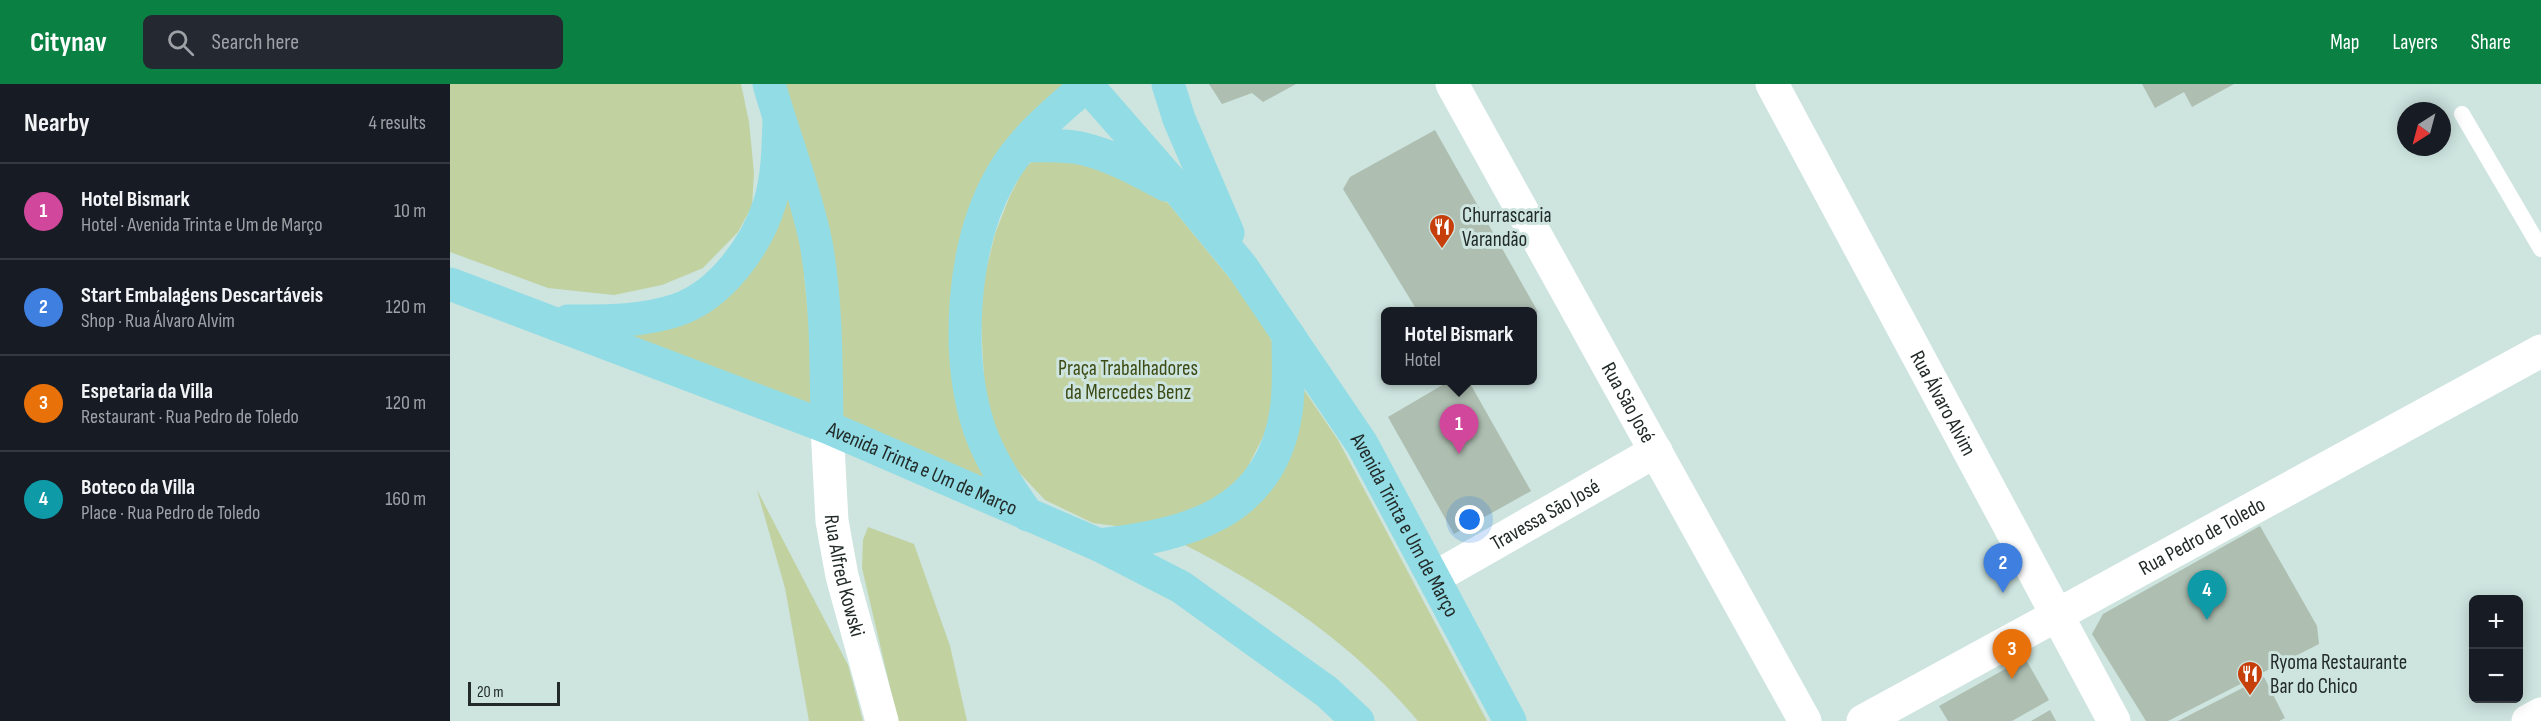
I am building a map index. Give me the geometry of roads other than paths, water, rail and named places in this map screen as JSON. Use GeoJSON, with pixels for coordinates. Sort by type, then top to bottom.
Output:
{"type":"FeatureCollection","features":[{"type":"Feature","properties":{"kind":"main road"},"geometry":{"type":"LineString","coordinates":[[769,84],[802,184],[818,255],[824,301],[827,427]]}},
{"type":"Feature","properties":{"kind":"main road"},"geometry":{"type":"LineString","coordinates":[[1028,515],[990,455],[979,428],[970,392],[966,353],[970,278],[977,232],[1001,177],[1023,146],[1054,113],[1087,84]]}},
{"type":"Feature","properties":{"kind":"main road","name":"Avenida Trinta e Um de Março"},"geometry":{"type":"LineString","coordinates":[[1087,84],[1242,267],[1362,444],[1510,721]]}},
{"type":"Feature","properties":{"kind":"main road"},"geometry":{"type":"LineString","coordinates":[[1168,84],[1179,119],[1242,267]]}},
{"type":"Feature","properties":{"kind":"main road"},"geometry":{"type":"LineString","coordinates":[[547,320],[622,321],[652,316],[679,309],[700,298],[724,278],[758,231],[770,201],[777,165],[779,120]]}},
{"type":"Feature","properties":{"kind":"main road"},"geometry":{"type":"LineString","coordinates":[[1023,146],[1083,148],[1120,161],[1182,194]]}},
{"type":"Feature","properties":{"kind":"main road","name":"Avenida Trinta e Um de Março"},"geometry":{"type":"LineString","coordinates":[[450,284],[827,427],[1099,545],[1181,587],[1328,692],[1358,721]]}},
{"type":"Feature","properties":{"kind":"main road"},"geometry":{"type":"LineString","coordinates":[[1099,545],[1154,538],[1187,528],[1214,517],[1234,505],[1251,490],[1263,474],[1281,435],[1288,385],[1288,334]]}},
{"type":"Feature","properties":{"kind":"street","name":"Rua São José"},"geometry":{"type":"LineString","coordinates":[[1452,84],[1805,721]]}},
{"type":"Feature","properties":{"kind":"street","name":"Rua Álvaro Alvim"},"geometry":{"type":"LineString","coordinates":[[1772,84],[2114,721]]}},
{"type":"Feature","properties":{"kind":"street","name":"Rua Pedro de Toledo"},"geometry":{"type":"LineString","coordinates":[[1863,721],[2541,351]]}},
{"type":"Feature","properties":{"kind":"street","name":"Rua Alfred Kowski"},"geometry":{"type":"LineString","coordinates":[[827,427],[832,521],[838,554],[882,721]]}},
{"type":"Feature","properties":{"kind":"street","name":"Travessa São José"},"geometry":{"type":"LineString","coordinates":[[1434,578],[1656,451]]}},
{"type":"Feature","properties":{"kind":"street"},"geometry":{"type":"LineString","coordinates":[[2528,721],[2541,714]]}},
{"type":"Feature","properties":{"kind":"lane"},"geometry":{"type":"LineString","coordinates":[[2462,114],[2541,249]]}},
{"type":"Feature","properties":{"kind":"place","name":"Churrascaria Varandão"},"geometry":{"type":"Point","coordinates":[1442,250]}},
{"type":"Feature","properties":{"kind":"place","name":"Hotel Bismark"},"geometry":{"type":"Point","coordinates":[1459,454]}},
{"type":"Feature","properties":{"kind":"place","name":"Start Embalagens Descartáveis"},"geometry":{"type":"Point","coordinates":[2003,593]}},
{"type":"Feature","properties":{"kind":"place","name":"Boteco da Villa"},"geometry":{"type":"Point","coordinates":[2207,620]}},
{"type":"Feature","properties":{"kind":"place","name":"Espetaria da Villa"},"geometry":{"type":"Point","coordinates":[2012,679]}},
{"type":"Feature","properties":{"kind":"place","name":"Ryoma Restaurante Bar do Chico"},"geometry":{"type":"Point","coordinates":[2250,697]}},
{"type":"Feature","properties":{"kind":"park label","name":"Praça Trabalhadores da Mercedes Benz"},"geometry":{"type":"Point","coordinates":[1128,380]}}]}
